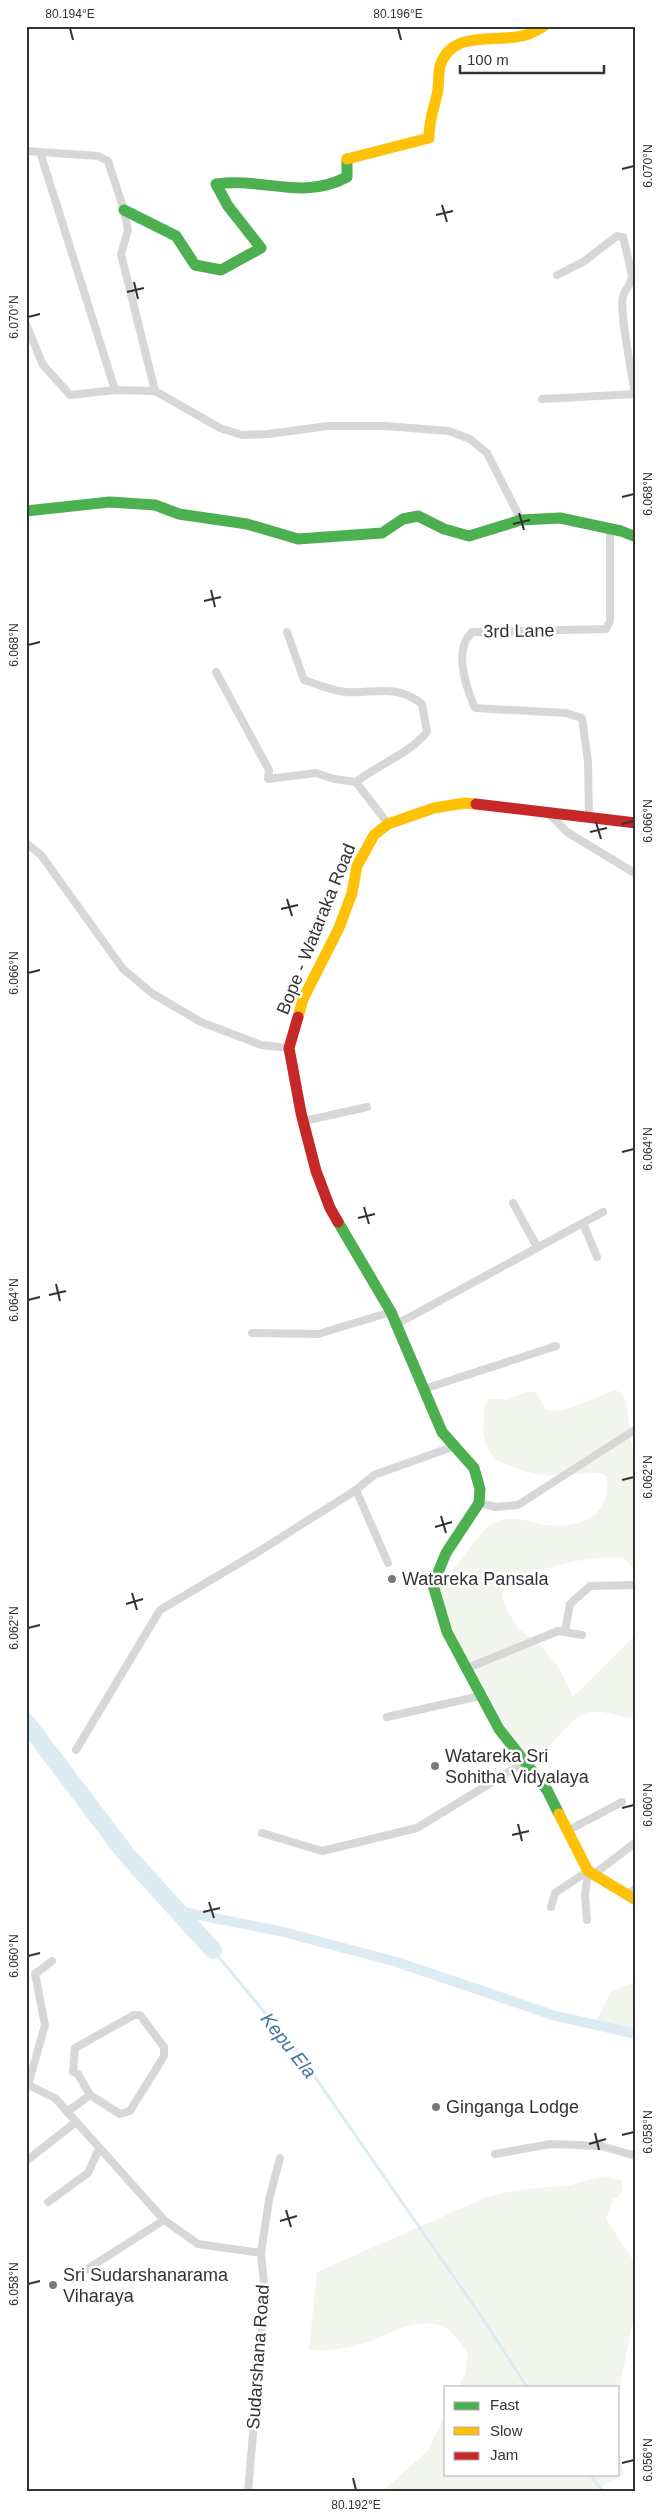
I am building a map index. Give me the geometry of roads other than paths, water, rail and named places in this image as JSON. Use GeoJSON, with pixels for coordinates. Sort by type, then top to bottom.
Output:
{"type":"FeatureCollection","features":[{"type":"Feature","properties":{"kind":"street"},"geometry":{"type":"LineString","coordinates":[[124,210],[176,236],[195,264],[221,270],[261,248],[228,206],[216,184],[227,181],[295,190],[319,189],[336,185],[347,177],[347,160],[428,138],[430,114],[437,92],[440,65],[447,51],[456,42],[480,38],[496,40],[528,36],[544,26]]}},
{"type":"Feature","properties":{"kind":"street"},"geometry":{"type":"LineString","coordinates":[[26,151],[98,156],[108,160],[124,210],[128,230],[121,254],[155,391]]}},
{"type":"Feature","properties":{"kind":"street"},"geometry":{"type":"LineString","coordinates":[[40,152],[114,390]]}},
{"type":"Feature","properties":{"kind":"street"},"geometry":{"type":"LineString","coordinates":[[542,399],[634,394],[623,313],[623,296],[632,283],[634,274],[623,237],[617,236],[583,262],[557,275]]}},
{"type":"Feature","properties":{"kind":"street"},"geometry":{"type":"LineString","coordinates":[[26,324],[43,364],[70,395],[114,390],[155,391],[220,428],[242,435],[328,426],[385,426],[449,431],[470,438],[487,453],[521,520]]}},
{"type":"Feature","properties":{"kind":"street"},"geometry":{"type":"LineString","coordinates":[[26,511],[110,502],[155,505],[179,514],[247,524],[298,539],[382,533],[403,519],[418,516],[444,529],[470,536],[521,520],[560,518],[605,528],[636,538]]}},
{"type":"Feature","properties":{"kind":"street","name":"3rd Lane"},"geometry":{"type":"LineString","coordinates":[[589,818],[588,762],[582,718],[566,712],[475,708],[466,686],[463,660],[465,639],[472,632],[606,629],[610,621],[605,528]]}},
{"type":"Feature","properties":{"kind":"street"},"geometry":{"type":"LineString","coordinates":[[287,632],[304,680],[345,692],[373,689],[393,692],[412,696],[422,704],[427,732],[417,744],[369,772],[356,782]]}},
{"type":"Feature","properties":{"kind":"street"},"geometry":{"type":"LineString","coordinates":[[216,672],[268,770],[268,779],[316,772],[334,779],[356,782],[388,824]]}},
{"type":"Feature","properties":{"kind":"street","name":"Bope - Wataraka Road"},"geometry":{"type":"LineString","coordinates":[[478,1503],[480,1489],[474,1468],[442,1432],[391,1312],[330,1208],[316,1171],[290,1048],[303,999],[339,928],[352,893],[357,866],[374,835],[388,824],[434,808],[466,803],[636,823]]}},
{"type":"Feature","properties":{"kind":"street"},"geometry":{"type":"LineString","coordinates":[[548,814],[567,832],[636,874]]}},
{"type":"Feature","properties":{"kind":"street"},"geometry":{"type":"LineString","coordinates":[[26,843],[40,855],[124,969],[154,994],[201,1022],[261,1045],[290,1048]]}},
{"type":"Feature","properties":{"kind":"street"},"geometry":{"type":"LineString","coordinates":[[304,1121],[367,1107]]}},
{"type":"Feature","properties":{"kind":"street"},"geometry":{"type":"LineString","coordinates":[[513,1203],[537,1247]]}},
{"type":"Feature","properties":{"kind":"street"},"geometry":{"type":"LineString","coordinates":[[396,1324],[603,1212]]}},
{"type":"Feature","properties":{"kind":"street"},"geometry":{"type":"LineString","coordinates":[[583,1223],[597,1257]]}},
{"type":"Feature","properties":{"kind":"street"},"geometry":{"type":"LineString","coordinates":[[252,1333],[318,1334],[391,1312]]}},
{"type":"Feature","properties":{"kind":"street"},"geometry":{"type":"LineString","coordinates":[[424,1389],[556,1346]]}},
{"type":"Feature","properties":{"kind":"street"},"geometry":{"type":"LineString","coordinates":[[633,1894],[591,1873],[548,1790],[499,1729],[465,1669],[461,1655],[447,1632],[435,1599],[433,1585],[446,1553],[478,1503],[496,1506],[518,1505],[636,1429]]}},
{"type":"Feature","properties":{"kind":"street"},"geometry":{"type":"LineString","coordinates":[[76,1750],[160,1610],[356,1490],[374,1475],[455,1446]]}},
{"type":"Feature","properties":{"kind":"street"},"geometry":{"type":"LineString","coordinates":[[356,1490],[388,1563]]}},
{"type":"Feature","properties":{"kind":"street"},"geometry":{"type":"LineString","coordinates":[[565,1631],[570,1604],[590,1586],[633,1585]]}},
{"type":"Feature","properties":{"kind":"street"},"geometry":{"type":"LineString","coordinates":[[465,1669],[558,1631],[582,1636]]}},
{"type":"Feature","properties":{"kind":"street"},"geometry":{"type":"LineString","coordinates":[[387,1717],[480,1696]]}},
{"type":"Feature","properties":{"kind":"street"},"geometry":{"type":"LineString","coordinates":[[262,1834],[322,1851],[417,1828],[525,1762]]}},
{"type":"Feature","properties":{"kind":"street"},"geometry":{"type":"LineString","coordinates":[[569,1830],[622,1802]]}},
{"type":"Feature","properties":{"kind":"street"},"geometry":{"type":"LineString","coordinates":[[552,1907],[555,1893],[591,1873],[636,1842]]}},
{"type":"Feature","properties":{"kind":"street"},"geometry":{"type":"LineString","coordinates":[[587,1920],[585,1895],[591,1873]]}},
{"type":"Feature","properties":{"kind":"street"},"geometry":{"type":"LineString","coordinates":[[52,1961],[35,1974],[45,2025],[27,2084],[55,2098],[164,2220],[198,2244],[261,2253]]}},
{"type":"Feature","properties":{"kind":"street"},"geometry":{"type":"LineString","coordinates":[[134,2015],[140,2015],[164,2047],[164,2056],[130,2111],[120,2114],[90,2095],[78,2074],[73,2072],[75,2048],[134,2015]]}},
{"type":"Feature","properties":{"kind":"street"},"geometry":{"type":"LineString","coordinates":[[67,2112],[90,2095]]}},
{"type":"Feature","properties":{"kind":"street"},"geometry":{"type":"LineString","coordinates":[[26,2161],[76,2122]]}},
{"type":"Feature","properties":{"kind":"street"},"geometry":{"type":"LineString","coordinates":[[495,2154],[551,2144],[601,2146],[636,2156]]}},
{"type":"Feature","properties":{"kind":"street"},"geometry":{"type":"LineString","coordinates":[[48,2202],[88,2173],[99,2149]]}},
{"type":"Feature","properties":{"kind":"street","name":"Sudarshana Road"},"geometry":{"type":"LineString","coordinates":[[248,2492],[265,2295],[261,2253],[269,2200],[280,2158]]}},
{"type":"Feature","properties":{"kind":"street"},"geometry":{"type":"LineString","coordinates":[[78,2275],[164,2220]]}},
{"type":"Feature","properties":{"kind":"waterway","name":"Kepu Ela"},"geometry":{"type":"LineString","coordinates":[[26,1722],[126,1854],[213,1950]]}},
{"type":"Feature","properties":{"kind":"waterway"},"geometry":{"type":"LineString","coordinates":[[178,1911],[279,1931],[397,1962],[556,2016],[636,2034]]}},
{"type":"Feature","properties":{"kind":"waterway","name":"Kepu Ela"},"geometry":{"type":"LineString","coordinates":[[213,1950],[299,2054],[481,2316],[526,2386]]}},
{"type":"Feature","properties":{"kind":"waterway","name":"Kepu Ela"},"geometry":{"type":"LineString","coordinates":[[591,2476],[603,2492]]}},
{"type":"Feature","properties":{"kind":"place","name":"Watareka Pansala"},"geometry":{"type":"Point","coordinates":[392,1579]}},
{"type":"Feature","properties":{"kind":"place","name":"Watareka Sri Sohitha Vidyalaya"},"geometry":{"type":"Point","coordinates":[435,1766]}},
{"type":"Feature","properties":{"kind":"place","name":"Ginganga Lodge"},"geometry":{"type":"Point","coordinates":[436,2107]}},
{"type":"Feature","properties":{"kind":"place","name":"Sri Sudarshanarama Viharaya"},"geometry":{"type":"Point","coordinates":[53,2285]}}]}
